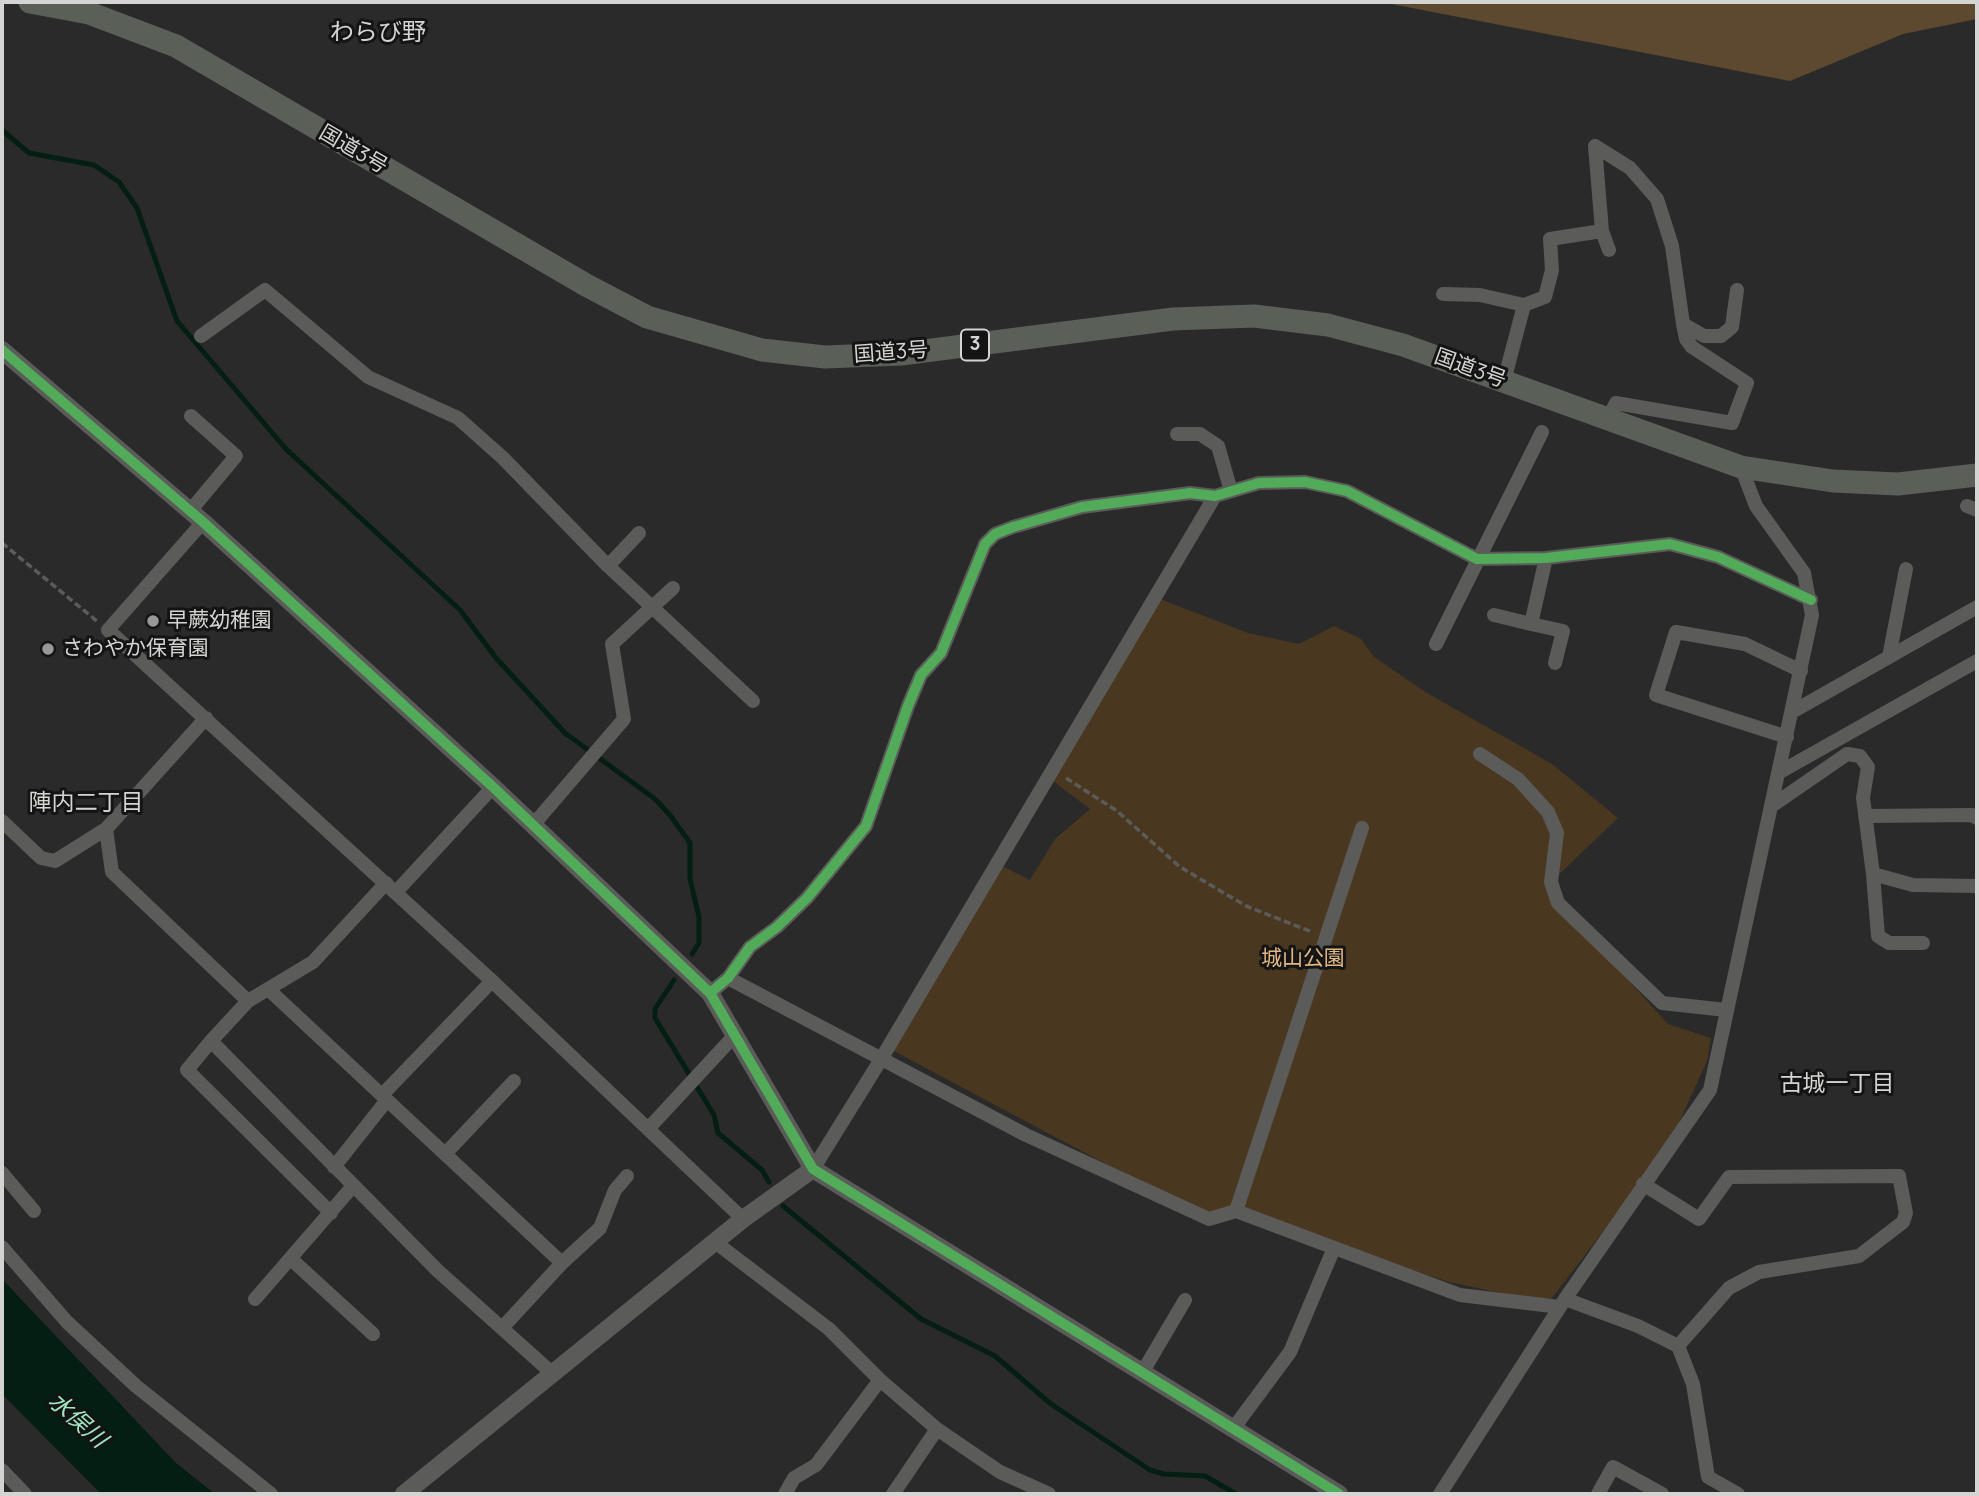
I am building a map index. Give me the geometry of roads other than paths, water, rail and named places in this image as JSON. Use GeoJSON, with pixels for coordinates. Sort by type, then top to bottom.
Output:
{"type":"FeatureCollection","features":[{"type":"Feature","properties":{"kind":"highway","name":"国道3号"},"geometry":{"type":"LineString","coordinates":[[30,2],[89,13],[176,47],[586,285],[647,317],[762,350],[825,357],[901,354],[1173,319],[1254,316],[1328,325],[1404,345],[1741,467],[1833,481],[1898,484],[1977,475]]}},
{"type":"Feature","properties":{"kind":"street"},"geometry":{"type":"LineString","coordinates":[[1608,419],[1616,402],[1732,423],[1746,383],[1692,348],[1686,339],[1672,246],[1657,200],[1630,168],[1595,146],[1602,231],[1609,250]]}},
{"type":"Feature","properties":{"kind":"street"},"geometry":{"type":"LineString","coordinates":[[1443,294],[1480,295],[1524,305],[1545,297],[1552,270],[1550,239],[1602,231]]}},
{"type":"Feature","properties":{"kind":"street"},"geometry":{"type":"LineString","coordinates":[[201,336],[265,290],[368,377],[458,418],[503,458],[608,566],[753,701]]}},
{"type":"Feature","properties":{"kind":"street"},"geometry":{"type":"LineString","coordinates":[[1683,324],[1704,337],[1721,337],[1732,327],[1737,290]]}},
{"type":"Feature","properties":{"kind":"street"},"geometry":{"type":"LineString","coordinates":[[1504,381],[1524,305]]}},
{"type":"Feature","properties":{"kind":"street"},"geometry":{"type":"LineString","coordinates":[[2,350],[197,517],[493,787],[710,993],[813,1169],[1339,1494]]}},
{"type":"Feature","properties":{"kind":"street"},"geometry":{"type":"LineString","coordinates":[[191,416],[236,456],[197,517],[108,630],[492,981],[743,1219]]}},
{"type":"Feature","properties":{"kind":"street"},"geometry":{"type":"LineString","coordinates":[[1436,644],[1542,432]]}},
{"type":"Feature","properties":{"kind":"street"},"geometry":{"type":"LineString","coordinates":[[1177,434],[1199,434],[1219,446],[1231,491]]}},
{"type":"Feature","properties":{"kind":"street"},"geometry":{"type":"LineString","coordinates":[[1440,1494],[1563,1303],[1710,1090],[1812,615],[1804,573],[1756,506],[1741,467]]}},
{"type":"Feature","properties":{"kind":"street"},"geometry":{"type":"LineString","coordinates":[[710,993],[728,978],[750,947],[777,927],[830,873],[866,826],[921,675],[941,653],[985,544],[995,534],[1082,506],[1190,493],[1215,496],[1259,483],[1305,482],[1347,491],[1477,559],[1546,558],[1670,544],[1718,557],[1811,600]]}},
{"type":"Feature","properties":{"kind":"street"},"geometry":{"type":"LineString","coordinates":[[404,1494],[743,1219],[813,1169],[880,1061],[1215,496]]}},
{"type":"Feature","properties":{"kind":"street"},"geometry":{"type":"LineString","coordinates":[[608,566],[639,533]]}},
{"type":"Feature","properties":{"kind":"street"},"geometry":{"type":"LineString","coordinates":[[1531,624],[1546,558]]}},
{"type":"Feature","properties":{"kind":"street"},"geometry":{"type":"LineString","coordinates":[[1889,657],[1906,569]]}},
{"type":"Feature","properties":{"kind":"street"},"geometry":{"type":"LineString","coordinates":[[533,825],[624,719],[612,644],[673,588]]}},
{"type":"Feature","properties":{"kind":"street"},"geometry":{"type":"LineString","coordinates":[[1792,712],[1977,607]]}},
{"type":"Feature","properties":{"kind":"street"},"geometry":{"type":"LineString","coordinates":[[1494,615],[1563,631],[1555,663]]}},
{"type":"Feature","properties":{"kind":"street"},"geometry":{"type":"LineString","coordinates":[[1787,737],[1656,695],[1676,632],[1745,644],[1801,671]]}},
{"type":"Feature","properties":{"kind":"street"},"geometry":{"type":"LineString","coordinates":[[1780,772],[1977,661]]}},
{"type":"Feature","properties":{"kind":"street"},"geometry":{"type":"LineString","coordinates":[[2,821],[41,858],[55,861],[106,829],[206,718]]}},
{"type":"Feature","properties":{"kind":"street"},"geometry":{"type":"LineString","coordinates":[[1480,754],[1518,779],[1548,812],[1557,833],[1551,882],[1558,903],[1662,1003],[1726,1010]]}},
{"type":"Feature","properties":{"kind":"street"},"geometry":{"type":"LineString","coordinates":[[1773,805],[1847,754],[1860,756],[1868,767],[1863,798],[1878,936],[1889,943],[1923,943]]}},
{"type":"Feature","properties":{"kind":"street"},"geometry":{"type":"LineString","coordinates":[[331,1213],[187,1070],[248,1001],[313,962],[493,787]]}},
{"type":"Feature","properties":{"kind":"street"},"geometry":{"type":"LineString","coordinates":[[1865,816],[1972,815],[1977,818]]}},
{"type":"Feature","properties":{"kind":"street"},"geometry":{"type":"LineString","coordinates":[[1236,1211],[1362,828]]}},
{"type":"Feature","properties":{"kind":"street"},"geometry":{"type":"LineString","coordinates":[[106,829],[112,872],[248,1001]]}},
{"type":"Feature","properties":{"kind":"street"},"geometry":{"type":"LineString","coordinates":[[1873,874],[1913,885],[1977,886]]}},
{"type":"Feature","properties":{"kind":"street"},"geometry":{"type":"LineString","coordinates":[[728,978],[880,1061],[1026,1135],[1209,1219],[1236,1211],[1460,1295],[1563,1303],[1638,1326],[1678,1346],[1693,1384],[1708,1477],[1738,1494]]}},
{"type":"Feature","properties":{"kind":"street"},"geometry":{"type":"LineString","coordinates":[[334,1167],[384,1098],[492,981]]}},
{"type":"Feature","properties":{"kind":"street"},"geometry":{"type":"LineString","coordinates":[[268,989],[562,1263]]}},
{"type":"Feature","properties":{"kind":"street"},"geometry":{"type":"LineString","coordinates":[[648,1129],[735,1035]]}},
{"type":"Feature","properties":{"kind":"street"},"geometry":{"type":"LineString","coordinates":[[211,1041],[353,1186],[553,1374]]}},
{"type":"Feature","properties":{"kind":"street"},"geometry":{"type":"LineString","coordinates":[[445,1154],[514,1081]]}},
{"type":"Feature","properties":{"kind":"street"},"geometry":{"type":"LineString","coordinates":[[2,1173],[34,1211]]}},
{"type":"Feature","properties":{"kind":"street"},"geometry":{"type":"LineString","coordinates":[[502,1328],[562,1263],[600,1228],[615,1191],[627,1176]]}},
{"type":"Feature","properties":{"kind":"street"},"geometry":{"type":"LineString","coordinates":[[1643,1184],[1699,1219],[1729,1177],[1899,1176],[1906,1213],[1903,1222],[1859,1256],[1759,1272],[1729,1287],[1678,1346]]}},
{"type":"Feature","properties":{"kind":"street"},"geometry":{"type":"LineString","coordinates":[[255,1299],[353,1186]]}},
{"type":"Feature","properties":{"kind":"street"},"geometry":{"type":"LineString","coordinates":[[715,1242],[829,1329],[880,1380],[937,1429],[1000,1472],[1049,1494]]}},
{"type":"Feature","properties":{"kind":"street"},"geometry":{"type":"LineString","coordinates":[[2,1247],[67,1322],[136,1386],[271,1494]]}},
{"type":"Feature","properties":{"kind":"street"},"geometry":{"type":"LineString","coordinates":[[1233,1430],[1290,1352],[1334,1248]]}},
{"type":"Feature","properties":{"kind":"street"},"geometry":{"type":"LineString","coordinates":[[291,1259],[373,1335]]}},
{"type":"Feature","properties":{"kind":"street"},"geometry":{"type":"LineString","coordinates":[[1142,1373],[1185,1300]]}},
{"type":"Feature","properties":{"kind":"street"},"geometry":{"type":"LineString","coordinates":[[785,1494],[794,1478],[816,1465],[880,1380]]}},
{"type":"Feature","properties":{"kind":"street"},"geometry":{"type":"LineString","coordinates":[[893,1494],[937,1429]]}},
{"type":"Feature","properties":{"kind":"street"},"geometry":{"type":"LineString","coordinates":[[1598,1494],[1613,1466],[1662,1494]]}},
{"type":"Feature","properties":{"kind":"street"},"geometry":{"type":"LineString","coordinates":[[2,1470],[25,1494]]}},
{"type":"Feature","properties":{"kind":"water","name":"水俣川"},"geometry":{"type":"Polygon","coordinates":[[[2,1279],[176,1463],[215,1494],[101,1494],[2,1394],[2,1279]]]}},
{"type":"Feature","properties":{"kind":"waterway"},"geometry":{"type":"LineString","coordinates":[[2,130],[29,153],[94,165],[119,182],[137,208],[177,321],[286,449],[460,610],[496,658],[565,733],[655,799],[670,815],[690,843],[690,879],[699,917],[699,943],[692,954]]}},
{"type":"Feature","properties":{"kind":"waterway"},"geometry":{"type":"LineString","coordinates":[[674,980],[655,1009],[655,1018],[714,1115],[718,1133],[762,1170],[769,1182]]}},
{"type":"Feature","properties":{"kind":"waterway"},"geometry":{"type":"LineString","coordinates":[[783,1206],[921,1319],[995,1356],[1051,1404],[1150,1470],[1164,1474],[1205,1476],[1236,1494]]}},
{"type":"Feature","properties":{"kind":"place","name":"早蕨幼稚園"},"geometry":{"type":"Point","coordinates":[153,621]}},
{"type":"Feature","properties":{"kind":"place","name":"さわやか保育園"},"geometry":{"type":"Point","coordinates":[48,649]}},
{"type":"Feature","properties":{"kind":"district","name":"わらび野"},"geometry":{"type":"Point","coordinates":[378,33]}},
{"type":"Feature","properties":{"kind":"district","name":"陣内二丁目"},"geometry":{"type":"Point","coordinates":[86,804]}},
{"type":"Feature","properties":{"kind":"district","name":"古城一丁目"},"geometry":{"type":"Point","coordinates":[1837,1085]}},
{"type":"Feature","properties":{"kind":"park label","name":"城山公園"},"geometry":{"type":"Point","coordinates":[1303,959]}}]}
